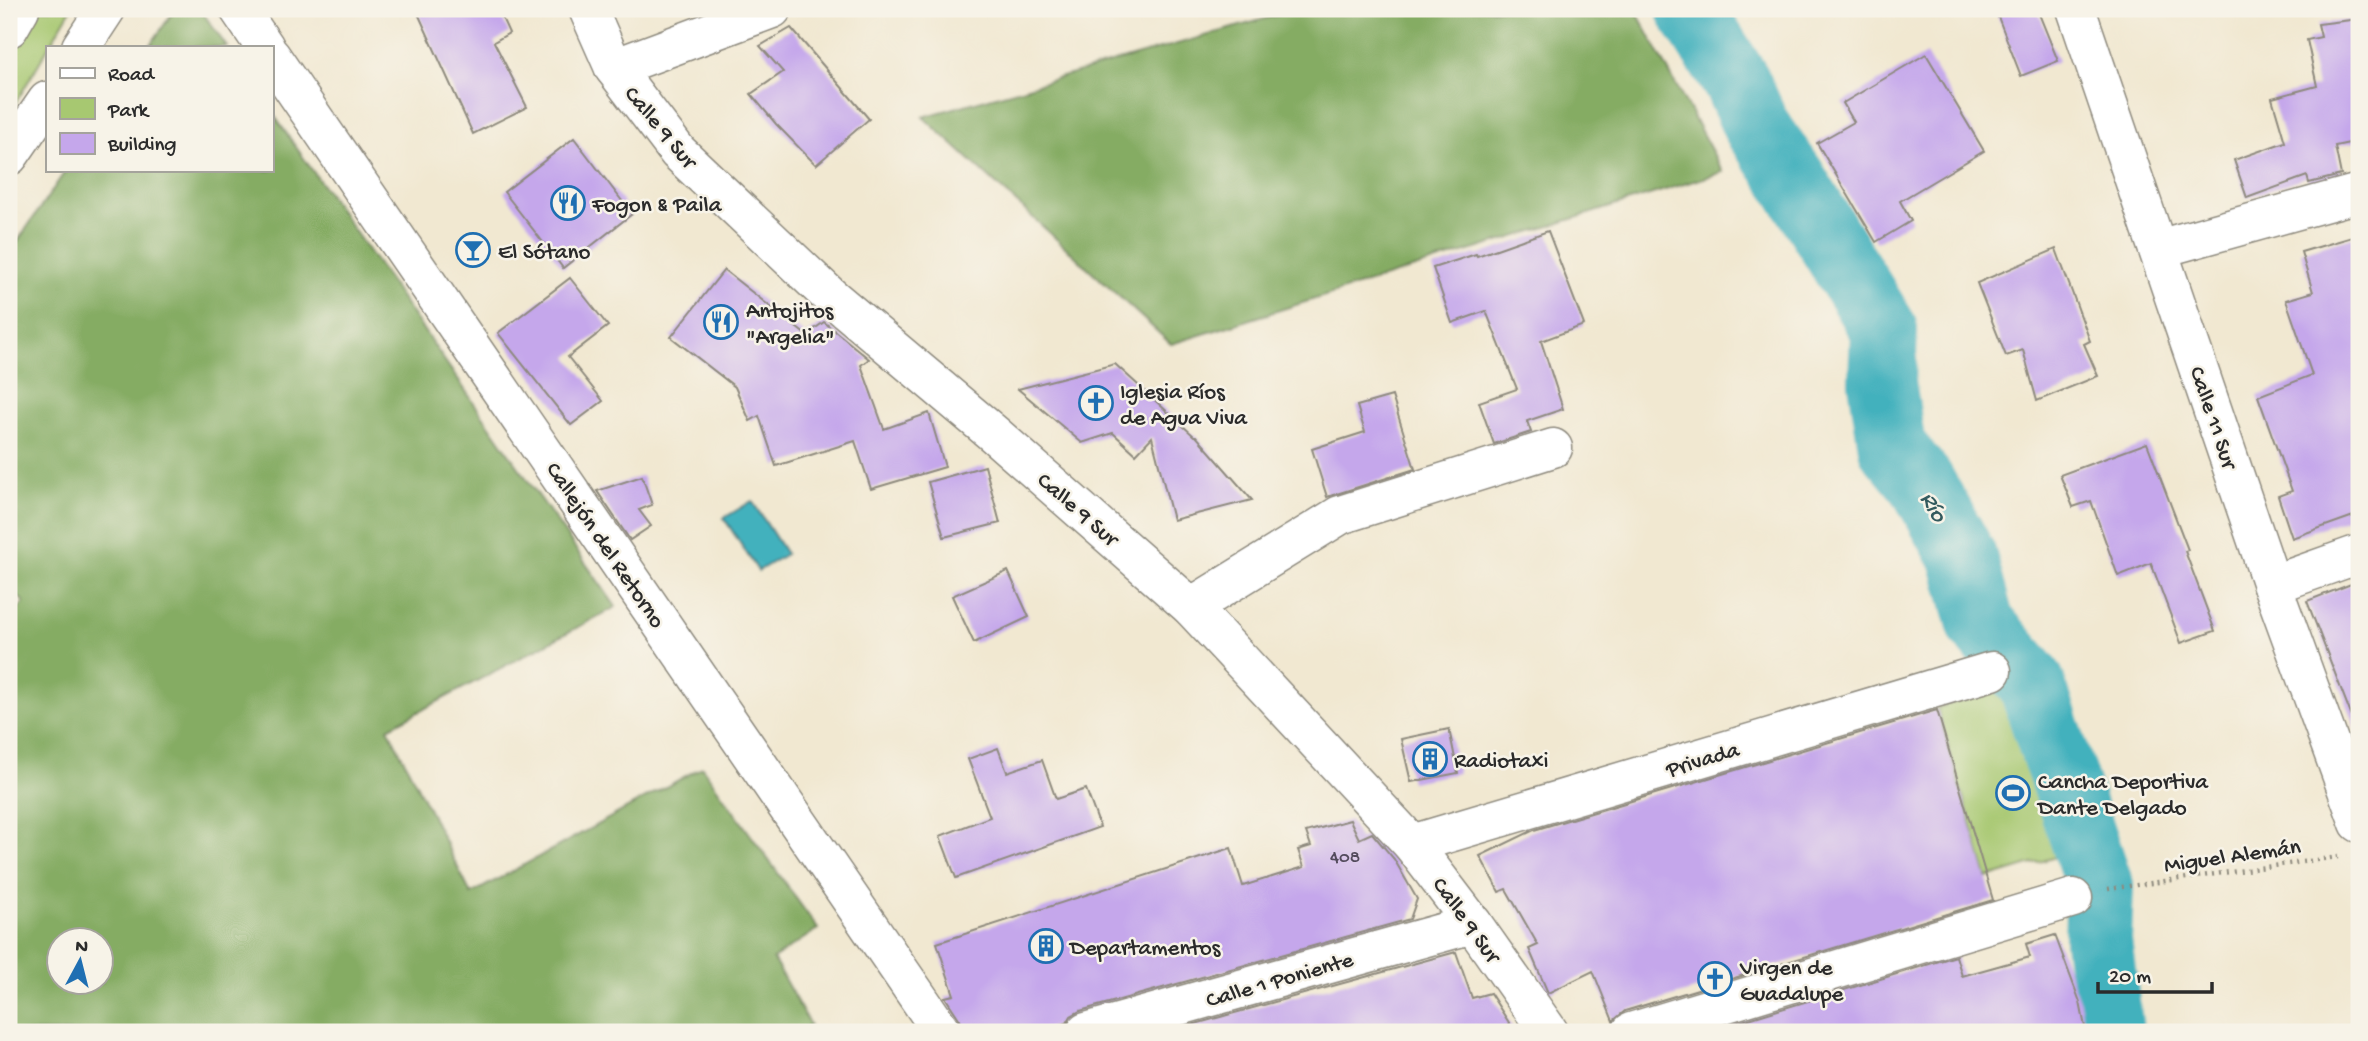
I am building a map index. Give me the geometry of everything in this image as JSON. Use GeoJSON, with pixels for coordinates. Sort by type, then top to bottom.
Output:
{"type":"FeatureCollection","features":[{"type":"Feature","properties":{"kind":"street"},"geometry":{"type":"LineString","coordinates":[[9,28],[20,9]]}},
{"type":"Feature","properties":{"kind":"street"},"geometry":{"type":"LineString","coordinates":[[82,46],[106,9]]}},
{"type":"Feature","properties":{"kind":"street"},"geometry":{"type":"LineString","coordinates":[[239,9],[264,46]]}},
{"type":"Feature","properties":{"kind":"street","name":"Calle 9 Sur"},"geometry":{"type":"LineString","coordinates":[[588,9],[614,68],[678,152],[830,296],[994,434],[1191,607],[1412,844],[1473,924],[1549,1032]]}},
{"type":"Feature","properties":{"kind":"street"},"geometry":{"type":"LineString","coordinates":[[614,68],[772,9]]}},
{"type":"Feature","properties":{"kind":"street","name":"Calle 11 Sur"},"geometry":{"type":"LineString","coordinates":[[2076,9],[2272,586],[2352,839]]}},
{"type":"Feature","properties":{"kind":"street","name":"Callejón del Retorno"},"geometry":{"type":"LineString","coordinates":[[273,59],[942,1032]]}},
{"type":"Feature","properties":{"kind":"street"},"geometry":{"type":"LineString","coordinates":[[9,156],[46,102]]}},
{"type":"Feature","properties":{"kind":"street"},"geometry":{"type":"LineString","coordinates":[[2158,248],[2359,193]]}},
{"type":"Feature","properties":{"kind":"street"},"geometry":{"type":"LineString","coordinates":[[1191,607],[1340,514],[1553,447]]}},
{"type":"Feature","properties":{"kind":"street"},"geometry":{"type":"LineString","coordinates":[[2272,586],[2359,554]]}},
{"type":"Feature","properties":{"kind":"street","name":"Privada"},"geometry":{"type":"LineString","coordinates":[[1412,844],[1992,671]]}},
{"type":"Feature","properties":{"kind":"street"},"geometry":{"type":"LineString","coordinates":[[1631,1032],[2073,898]]}},
{"type":"Feature","properties":{"kind":"street","name":"Calle 1 Poniente"},"geometry":{"type":"LineString","coordinates":[[1086,1032],[1473,924]]}},
{"type":"Feature","properties":{"kind":"path","name":"Miguel Alemán"},"geometry":{"type":"LineString","coordinates":[[2110,888],[2352,839]]}},
{"type":"Feature","properties":{"kind":"green space"},"geometry":{"type":"Polygon","coordinates":[[[34,9],[71,9],[49,46],[46,46],[46,51],[9,114],[9,50],[34,9]]]}},
{"type":"Feature","properties":{"kind":"green space"},"geometry":{"type":"Polygon","coordinates":[[[175,9],[200,9],[226,46],[150,46],[175,9]]]}},
{"type":"Feature","properties":{"kind":"green space"},"geometry":{"type":"Polygon","coordinates":[[[1299,9],[1635,9],[1723,172],[1171,344],[923,117],[1299,9]]]}},
{"type":"Feature","properties":{"kind":"green space"},"geometry":{"type":"Polygon","coordinates":[[[273,114],[616,607],[388,728],[471,894],[702,767],[818,929],[773,959],[810,1025],[797,1032],[9,1032],[9,621],[24,602],[9,589],[9,254],[65,172],[273,172],[273,114]]]}},
{"type":"Feature","properties":{"kind":"green space","name":"Cancha Deportiva Dante Delgado"},"geometry":{"type":"Polygon","coordinates":[[[2027,681],[2082,849],[1987,878],[1937,708],[2027,681]]]}},
{"type":"Feature","properties":{"kind":"water"},"geometry":{"type":"Polygon","coordinates":[[[752,501],[786,554],[758,571],[724,518],[752,501]]]}},
{"type":"Feature","properties":{"kind":"building"},"geometry":{"type":"Polygon","coordinates":[[[416,9],[498,9],[509,33],[494,42],[527,107],[473,134],[416,9]]]}},
{"type":"Feature","properties":{"kind":"building"},"geometry":{"type":"Polygon","coordinates":[[[1995,9],[2037,9],[2058,61],[2021,76],[1995,9]]]}},
{"type":"Feature","properties":{"kind":"building"},"geometry":{"type":"Polygon","coordinates":[[[2359,19],[2359,141],[2335,146],[2341,175],[2309,183],[2307,176],[2247,198],[2234,160],[2285,142],[2272,98],[2317,86],[2307,40],[2321,37],[2318,24],[2359,19]]]}},
{"type":"Feature","properties":{"kind":"building"},"geometry":{"type":"Polygon","coordinates":[[[791,28],[869,119],[816,165],[751,94],[783,72],[760,46],[791,28]]]}},
{"type":"Feature","properties":{"kind":"building"},"geometry":{"type":"Polygon","coordinates":[[[1926,54],[1984,151],[1900,201],[1911,221],[1876,242],[1817,143],[1854,122],[1843,103],[1926,54]]]}},
{"type":"Feature","properties":{"kind":"building","name":"Fogon & Paila"},"geometry":{"type":"Polygon","coordinates":[[[574,138],[632,214],[563,268],[504,192],[574,138]]]}},
{"type":"Feature","properties":{"kind":"building"},"geometry":{"type":"Polygon","coordinates":[[[1548,231],[1584,325],[1541,341],[1563,409],[1527,421],[1531,432],[1494,444],[1479,402],[1517,389],[1486,311],[1452,323],[1433,268],[1548,231]]]}},
{"type":"Feature","properties":{"kind":"building"},"geometry":{"type":"Polygon","coordinates":[[[2359,235],[2359,514],[2292,538],[2278,496],[2292,491],[2258,396],[2312,375],[2286,300],[2313,292],[2301,252],[2359,235]]]}},
{"type":"Feature","properties":{"kind":"building"},"geometry":{"type":"Polygon","coordinates":[[[2056,249],[2090,341],[2084,344],[2098,376],[2037,401],[2023,350],[2006,356],[1977,283],[2056,249]]]}},
{"type":"Feature","properties":{"kind":"building"},"geometry":{"type":"Polygon","coordinates":[[[724,270],[806,335],[824,322],[869,359],[861,365],[884,429],[929,413],[945,467],[871,489],[855,441],[776,466],[759,416],[750,421],[735,387],[671,337],[724,270]]]}},
{"type":"Feature","properties":{"kind":"building"},"geometry":{"type":"Polygon","coordinates":[[[570,278],[608,326],[568,357],[603,401],[571,425],[498,333],[570,278]]]}},
{"type":"Feature","properties":{"kind":"building"},"geometry":{"type":"Polygon","coordinates":[[[1115,364],[1196,436],[1252,500],[1173,520],[1152,437],[1136,454],[1113,433],[1082,443],[1018,389],[1115,364]]]}},
{"type":"Feature","properties":{"kind":"building"},"geometry":{"type":"Polygon","coordinates":[[[1392,396],[1415,469],[1327,497],[1312,449],[1365,432],[1357,406],[1392,396]]]}},
{"type":"Feature","properties":{"kind":"building"},"geometry":{"type":"Polygon","coordinates":[[[2147,443],[2188,550],[2185,551],[2215,631],[2181,643],[2151,563],[2118,576],[2091,501],[2073,507],[2060,475],[2147,443]]]}},
{"type":"Feature","properties":{"kind":"building"},"geometry":{"type":"Polygon","coordinates":[[[985,466],[1000,523],[944,537],[928,482],[985,466]]]}},
{"type":"Feature","properties":{"kind":"building"},"geometry":{"type":"Polygon","coordinates":[[[642,476],[652,505],[639,510],[651,526],[630,540],[597,491],[642,476]]]}},
{"type":"Feature","properties":{"kind":"building"},"geometry":{"type":"Polygon","coordinates":[[[1008,571],[1029,617],[974,643],[952,596],[1008,571]]]}},
{"type":"Feature","properties":{"kind":"building"},"geometry":{"type":"Polygon","coordinates":[[[2359,581],[2359,729],[2357,730],[2307,601],[2359,581]]]}},
{"type":"Feature","properties":{"kind":"building"},"geometry":{"type":"Polygon","coordinates":[[[1937,710],[1993,900],[1625,1011],[1613,1021],[1593,971],[1548,993],[1529,949],[1538,945],[1506,889],[1499,892],[1480,856],[1534,830],[1937,710]]]}},
{"type":"Feature","properties":{"kind":"building","name":"Radiotaxi"},"geometry":{"type":"Polygon","coordinates":[[[1449,729],[1458,773],[1411,782],[1401,739],[1449,729]]]}},
{"type":"Feature","properties":{"kind":"building"},"geometry":{"type":"Polygon","coordinates":[[[998,748],[1007,772],[1042,760],[1056,799],[1086,789],[1100,827],[956,878],[940,836],[990,817],[968,759],[998,748]]]}},
{"type":"Feature","properties":{"kind":"building"},"geometry":{"type":"Polygon","coordinates":[[[1350,820],[1359,839],[1372,833],[1394,859],[1417,899],[1410,919],[1080,1011],[1071,1016],[1067,1023],[1036,1032],[964,1032],[960,1020],[945,997],[954,995],[937,943],[1231,848],[1243,886],[1304,867],[1298,850],[1311,846],[1306,832],[1350,820]]]}},
{"type":"Feature","properties":{"kind":"building"},"geometry":{"type":"Polygon","coordinates":[[[2055,935],[2080,1002],[2086,1032],[1706,1032],[1956,956],[1962,976],[2030,957],[2026,944],[2055,935]]]}},
{"type":"Feature","properties":{"kind":"building"},"geometry":{"type":"Polygon","coordinates":[[[1456,952],[1472,998],[1490,993],[1515,1032],[1166,1032],[1456,952]]]}},
{"type":"Feature","properties":{"kind":"waterway","name":"Río"},"geometry":{"type":"LineString","coordinates":[[1690,9],[1737,83],[1756,126],[1792,178],[1884,330],[1882,382],[1892,447],[1921,482],[1963,557],[1981,624],[2031,682],[2100,887],[2098,941],[2110,1032]]}},
{"type":"Feature","properties":{"kind":"place","name":"Fogon & Paila"},"geometry":{"type":"Point","coordinates":[568,203]}},
{"type":"Feature","properties":{"kind":"place","name":"El Sótano"},"geometry":{"type":"Point","coordinates":[473,250]}},
{"type":"Feature","properties":{"kind":"place","name":"Antojitos \"Argelia\""},"geometry":{"type":"Point","coordinates":[721,322]}},
{"type":"Feature","properties":{"kind":"place","name":"Iglesia Ríos de Agua Viva"},"geometry":{"type":"Point","coordinates":[1096,403]}},
{"type":"Feature","properties":{"kind":"place","name":"Radiotaxi"},"geometry":{"type":"Point","coordinates":[1430,759]}},
{"type":"Feature","properties":{"kind":"place","name":"Cancha Deportiva Dante Delgado"},"geometry":{"type":"Point","coordinates":[2013,793]}},
{"type":"Feature","properties":{"kind":"place","name":"Departamentos"},"geometry":{"type":"Point","coordinates":[1046,946]}},
{"type":"Feature","properties":{"kind":"place","name":"Virgen de Guadalupe"},"geometry":{"type":"Point","coordinates":[1715,979]}}]}
